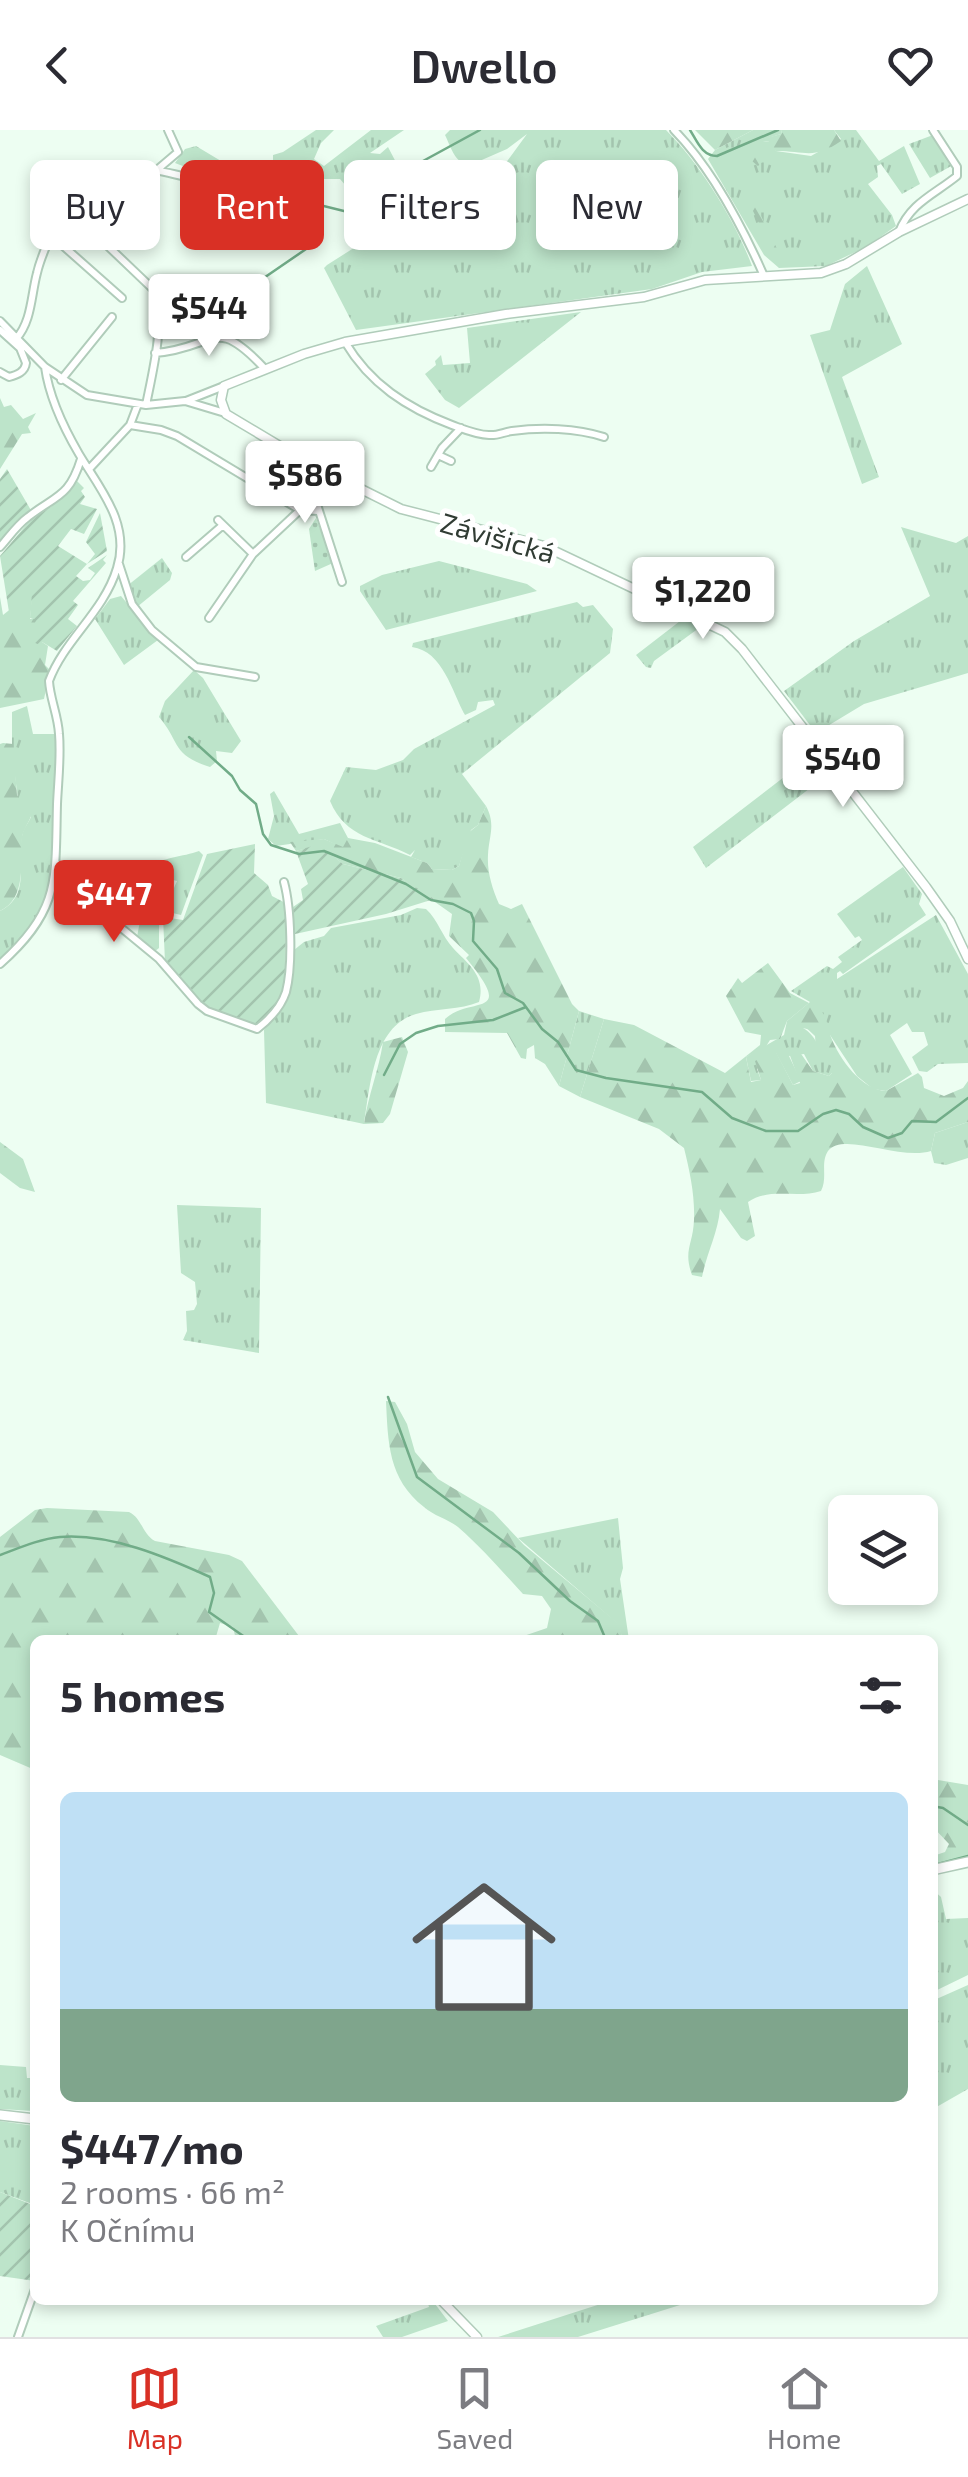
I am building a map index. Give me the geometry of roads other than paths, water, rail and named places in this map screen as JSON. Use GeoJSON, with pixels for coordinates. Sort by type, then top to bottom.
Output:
{"type":"FeatureCollection","features":[{"type":"Feature","properties":{"kind":"main road"},"geometry":{"type":"LineString","coordinates":[[938,1869],[968,1862]]}},
{"type":"Feature","properties":{"kind":"main road"},"geometry":{"type":"LineString","coordinates":[[0,2115],[30,2119]]}},
{"type":"Feature","properties":{"kind":"street"},"geometry":{"type":"LineString","coordinates":[[160,167],[178,152],[168,130]]}},
{"type":"Feature","properties":{"kind":"street"},"geometry":{"type":"LineString","coordinates":[[674,130],[718,190],[764,276]]}},
{"type":"Feature","properties":{"kind":"street"},"geometry":{"type":"LineString","coordinates":[[899,232],[917,204],[957,176],[957,167],[932,130]]}},
{"type":"Feature","properties":{"kind":"street"},"geometry":{"type":"LineString","coordinates":[[185,401],[345,342],[506,314],[644,298],[706,280],[830,270],[968,199]]}},
{"type":"Feature","properties":{"kind":"street"},"geometry":{"type":"LineString","coordinates":[[20,344],[46,250]]}},
{"type":"Feature","properties":{"kind":"street"},"geometry":{"type":"LineString","coordinates":[[68,250],[122,298]]}},
{"type":"Feature","properties":{"kind":"street"},"geometry":{"type":"LineString","coordinates":[[90,468],[130,426],[142,404],[156,353],[158,306],[154,289],[112,250]]}},
{"type":"Feature","properties":{"kind":"street"},"geometry":{"type":"LineString","coordinates":[[60,380],[112,316]]}},
{"type":"Feature","properties":{"kind":"street"},"geometry":{"type":"LineString","coordinates":[[0,320],[20,344],[26,361],[24,369],[9,377],[0,372]]}},
{"type":"Feature","properties":{"kind":"street"},"geometry":{"type":"LineString","coordinates":[[0,330],[20,344]]}},
{"type":"Feature","properties":{"kind":"street"},"geometry":{"type":"LineString","coordinates":[[156,353],[228,337],[241,344],[264,369]]}},
{"type":"Feature","properties":{"kind":"street"},"geometry":{"type":"LineString","coordinates":[[345,342],[356,362],[386,391],[461,428],[486,436],[520,431],[574,431],[604,438]]}},
{"type":"Feature","properties":{"kind":"street","name":"Závišická"},"geometry":{"type":"LineString","coordinates":[[20,344],[60,380],[98,398],[142,404],[185,401],[226,414],[303,460],[401,509],[544,546],[725,632],[742,648],[926,887],[950,921],[968,958]]}},
{"type":"Feature","properties":{"kind":"street"},"geometry":{"type":"LineString","coordinates":[[45,368],[62,417],[112,507],[120,543],[119,563],[132,604],[152,630],[196,668],[255,677]]}},
{"type":"Feature","properties":{"kind":"street"},"geometry":{"type":"LineString","coordinates":[[224,386],[220,400],[226,414]]}},
{"type":"Feature","properties":{"kind":"street"},"geometry":{"type":"LineString","coordinates":[[130,426],[176,436],[300,510],[318,511]]}},
{"type":"Feature","properties":{"kind":"street"},"geometry":{"type":"LineString","coordinates":[[431,467],[461,428]]}},
{"type":"Feature","properties":{"kind":"street"},"geometry":{"type":"LineString","coordinates":[[438,455],[452,461]]}},
{"type":"Feature","properties":{"kind":"street"},"geometry":{"type":"LineString","coordinates":[[0,547],[24,520],[48,506],[71,485],[82,458]]}},
{"type":"Feature","properties":{"kind":"street"},"geometry":{"type":"LineString","coordinates":[[303,460],[342,582]]}},
{"type":"Feature","properties":{"kind":"street"},"geometry":{"type":"LineString","coordinates":[[209,618],[253,554],[300,510]]}},
{"type":"Feature","properties":{"kind":"street"},"geometry":{"type":"LineString","coordinates":[[186,556],[220,522],[253,554]]}},
{"type":"Feature","properties":{"kind":"street"},"geometry":{"type":"LineString","coordinates":[[0,964],[41,918],[52,893],[57,863],[60,733],[50,681],[110,587],[119,563]]}},
{"type":"Feature","properties":{"kind":"street"},"geometry":{"type":"LineString","coordinates":[[110,587],[124,585]]}},
{"type":"Feature","properties":{"kind":"street"},"geometry":{"type":"LineString","coordinates":[[57,863],[74,899],[108,917],[159,959],[198,1004],[258,1029],[270,1019],[286,990],[291,906],[284,882]]}},
{"type":"Feature","properties":{"kind":"street"},"geometry":{"type":"LineString","coordinates":[[18,2337],[30,2301]]}},
{"type":"Feature","properties":{"kind":"street"},"geometry":{"type":"LineString","coordinates":[[446,2305],[477,2337]]}},
{"type":"Feature","properties":{"kind":"waterway"},"geometry":{"type":"LineString","coordinates":[[324,206],[356,214],[383,195],[401,173],[480,130]]}},
{"type":"Feature","properties":{"kind":"waterway"},"geometry":{"type":"LineString","coordinates":[[690,130],[704,151],[717,156],[778,130]]}},
{"type":"Feature","properties":{"kind":"waterway"},"geometry":{"type":"LineString","coordinates":[[255,284],[305,250]]}},
{"type":"Feature","properties":{"kind":"waterway"},"geometry":{"type":"LineString","coordinates":[[162,336],[241,295]]}},
{"type":"Feature","properties":{"kind":"waterway"},"geometry":{"type":"LineString","coordinates":[[189,737],[256,804],[263,834],[271,845],[299,854],[324,851],[406,884],[431,900],[471,913],[473,941],[497,969],[505,993],[523,1003],[542,1029],[558,1042],[576,1070],[702,1092],[732,1118],[766,1131],[798,1131],[836,1110],[888,1138],[902,1133],[912,1121],[936,1122],[968,1098]]}},
{"type":"Feature","properties":{"kind":"waterway"},"geometry":{"type":"LineString","coordinates":[[384,1075],[400,1044],[416,1033],[438,1026],[493,1020],[526,1007]]}},
{"type":"Feature","properties":{"kind":"waterway"},"geometry":{"type":"LineString","coordinates":[[388,1397],[417,1477],[519,1553],[570,1601],[598,1621],[604,1635]]}},
{"type":"Feature","properties":{"kind":"waterway"},"geometry":{"type":"LineString","coordinates":[[0,1555],[60,1537],[98,1539],[156,1554],[210,1577],[214,1593],[209,1612],[242,1635]]}},
{"type":"Feature","properties":{"kind":"waterway"},"geometry":{"type":"LineString","coordinates":[[938,1807],[968,1825]]}},
{"type":"Feature","properties":{"kind":"waterway"},"geometry":{"type":"LineString","coordinates":[[938,1864],[968,1856]]}}]}
